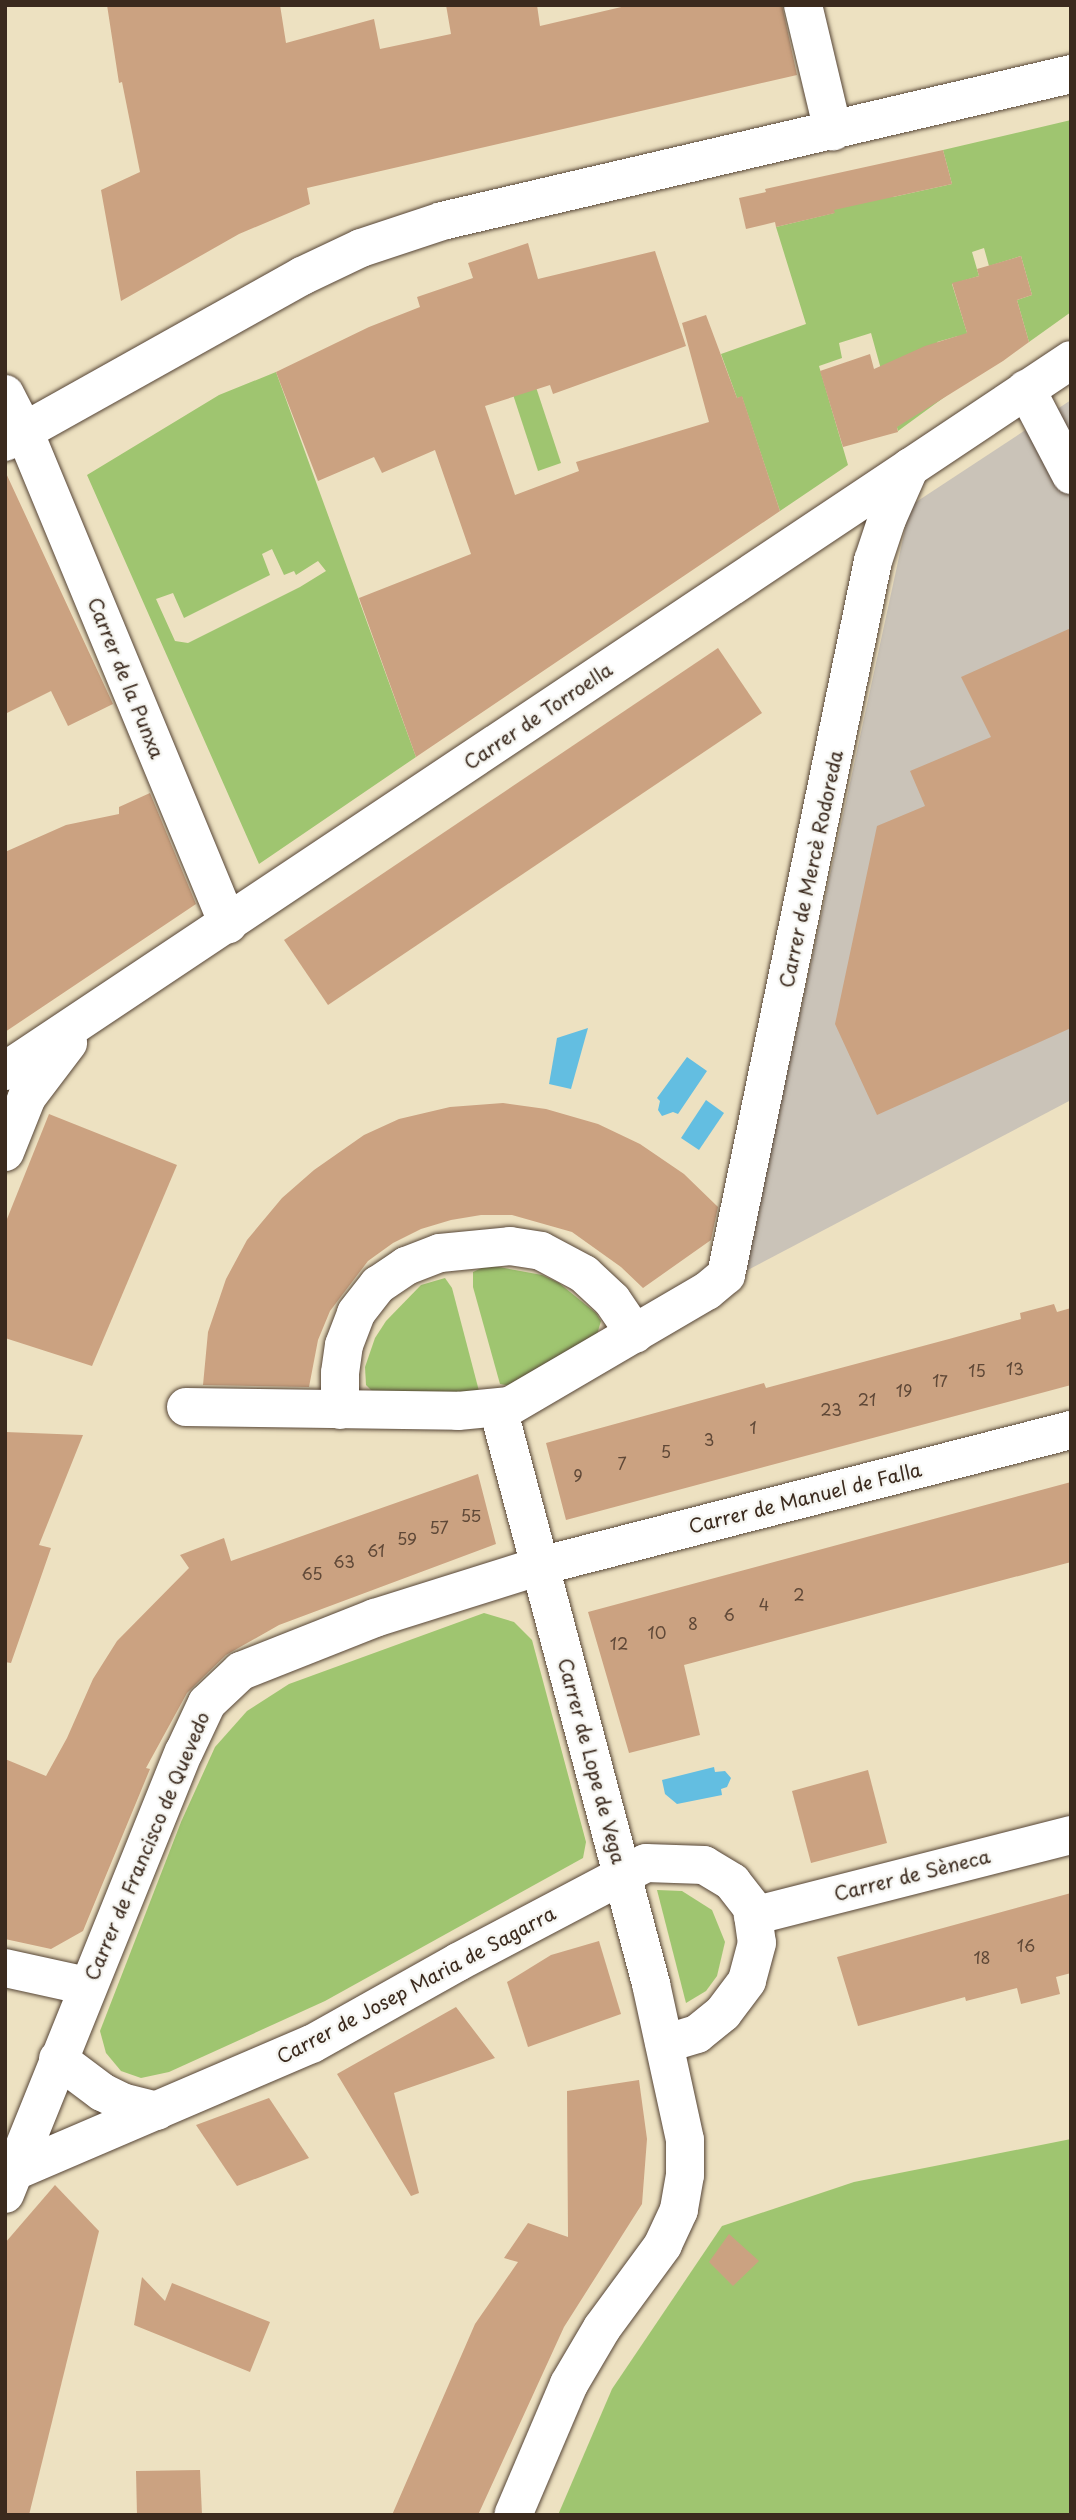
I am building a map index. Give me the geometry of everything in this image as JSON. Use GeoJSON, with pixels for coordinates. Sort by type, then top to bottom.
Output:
{"type":"FeatureCollection","features":[{"type":"Feature","properties":{"kind":"street"},"geometry":{"type":"LineString","coordinates":[[803,5],[833,131]]}},
{"type":"Feature","properties":{"kind":"street"},"geometry":{"type":"LineString","coordinates":[[15,436],[302,275],[360,248],[442,221],[1071,74]]}},
{"type":"Feature","properties":{"kind":"street","name":"Carrer de Torroella"},"geometry":{"type":"LineString","coordinates":[[5,1071],[228,925],[1071,360]]}},
{"type":"Feature","properties":{"kind":"street"},"geometry":{"type":"LineString","coordinates":[[1027,389],[1071,475]]}},
{"type":"Feature","properties":{"kind":"street","name":"Carrer de la Punxa"},"geometry":{"type":"LineString","coordinates":[[5,394],[15,436],[228,925]]}},
{"type":"Feature","properties":{"kind":"street","name":"Carrer de Mercè Rodoreda"},"geometry":{"type":"LineString","coordinates":[[635,1334],[707,1291],[726,1275],[873,561],[887,519],[910,467]]}},
{"type":"Feature","properties":{"kind":"street"},"geometry":{"type":"LineString","coordinates":[[5,1152],[27,1097],[43,1072],[61,1050],[118,997]]}},
{"type":"Feature","properties":{"kind":"street"},"geometry":{"type":"LineString","coordinates":[[186,1407],[340,1410],[458,1411],[498,1408],[510,1406],[635,1334],[612,1300],[584,1273],[541,1251],[510,1246],[440,1253],[406,1266],[378,1285],[356,1313],[344,1345],[340,1373],[340,1410]]}},
{"type":"Feature","properties":{"kind":"street","name":"Carrer de Lope de Vega"},"geometry":{"type":"LineString","coordinates":[[498,1408],[623,1875],[646,1863],[704,1865],[732,1882],[752,1908],[757,1943],[747,1981],[723,2013],[697,2034],[665,2044]]}},
{"type":"Feature","properties":{"kind":"street","name":"Carrer de Manuel de Falla"},"geometry":{"type":"LineString","coordinates":[[540,1566],[1071,1430]]}},
{"type":"Feature","properties":{"kind":"street","name":"Carrer de Francisco de Quevedo"},"geometry":{"type":"LineString","coordinates":[[10,2183],[87,1986],[207,1703],[241,1671],[375,1618],[540,1566]]}},
{"type":"Feature","properties":{"kind":"street","name":"Carrer de Sèneca"},"geometry":{"type":"LineString","coordinates":[[753,1916],[1071,1835]]}},
{"type":"Feature","properties":{"kind":"street"},"geometry":{"type":"LineString","coordinates":[[513,2515],[569,2384],[602,2328],[663,2245],[679,2210],[685,2175],[685,2140],[665,2044],[623,1875]]}},
{"type":"Feature","properties":{"kind":"street","name":"Carrer de Josep Maria de Sagarra"},"geometry":{"type":"LineString","coordinates":[[157,2111],[312,2044],[623,1875]]}},
{"type":"Feature","properties":{"kind":"street"},"geometry":{"type":"LineString","coordinates":[[5,1968],[87,1986]]}},
{"type":"Feature","properties":{"kind":"street"},"geometry":{"type":"LineString","coordinates":[[58,2059],[102,2092],[125,2103],[157,2111]]}},
{"type":"Feature","properties":{"kind":"street","name":"Carrer de Francisco de Quevedo"},"geometry":{"type":"LineString","coordinates":[[10,2183],[157,2111]]}},
{"type":"Feature","properties":{"kind":"shaded area"},"geometry":{"type":"Polygon","coordinates":[[[1071,400],[1071,1100],[744,1272],[910,506],[1071,400]]]}},
{"type":"Feature","properties":{"kind":"green space"},"geometry":{"type":"Polygon","coordinates":[[[1071,120],[1071,312],[1029,342],[1017,300],[1032,295],[1021,256],[989,266],[984,248],[972,252],[979,276],[952,284],[980,375],[958,336],[937,342],[950,393],[898,431],[871,333],[839,343],[842,358],[819,366],[848,465],[780,511],[742,397],[737,398],[721,354],[806,324],[776,227],[834,213],[826,176],[893,197],[952,184],[943,150],[1071,120]]]}},
{"type":"Feature","properties":{"kind":"green space"},"geometry":{"type":"Polygon","coordinates":[[[529,366],[561,463],[538,471],[506,373],[529,366]]]}},
{"type":"Feature","properties":{"kind":"green space"},"geometry":{"type":"Polygon","coordinates":[[[276,372],[416,757],[259,864],[87,475],[219,395],[276,372]],[[272,549],[262,554],[270,575],[184,618],[173,593],[156,599],[175,641],[188,643],[300,587],[326,571],[318,561],[296,575],[294,571],[284,575],[272,549]]]}},
{"type":"Feature","properties":{"kind":"green space"},"geometry":{"type":"Polygon","coordinates":[[[488,1265],[542,1275],[559,1283],[596,1313],[601,1321],[596,1338],[512,1386],[500,1384],[473,1287],[473,1272],[488,1265]]]}},
{"type":"Feature","properties":{"kind":"green space"},"geometry":{"type":"Polygon","coordinates":[[[445,1278],[452,1288],[479,1391],[476,1395],[373,1392],[366,1385],[365,1367],[375,1338],[386,1321],[421,1285],[445,1278]]]}},
{"type":"Feature","properties":{"kind":"green space"},"geometry":{"type":"Polygon","coordinates":[[[484,1613],[514,1622],[532,1640],[586,1842],[583,1858],[325,2001],[169,2072],[141,2078],[121,2071],[106,2053],[100,2031],[181,1822],[215,1747],[247,1711],[289,1684],[484,1613]]]}},
{"type":"Feature","properties":{"kind":"green space"},"geometry":{"type":"Polygon","coordinates":[[[657,1890],[682,1891],[712,1910],[725,1942],[717,1976],[706,1991],[686,2003],[657,1890]]]}},
{"type":"Feature","properties":{"kind":"green space"},"geometry":{"type":"Polygon","coordinates":[[[1071,2139],[1071,2515],[558,2515],[612,2389],[722,2226],[854,2182],[1071,2139]]]}},
{"type":"Feature","properties":{"kind":"water"},"geometry":{"type":"Polygon","coordinates":[[[588,1028],[571,1089],[549,1084],[557,1038],[588,1028]]]}},
{"type":"Feature","properties":{"kind":"water"},"geometry":{"type":"Polygon","coordinates":[[[687,1057],[707,1071],[678,1114],[673,1112],[662,1116],[658,1110],[660,1101],[657,1098],[687,1057]]]}},
{"type":"Feature","properties":{"kind":"water"},"geometry":{"type":"Polygon","coordinates":[[[706,1100],[724,1113],[699,1150],[681,1138],[706,1100]]]}},
{"type":"Feature","properties":{"kind":"water"},"geometry":{"type":"Polygon","coordinates":[[[714,1767],[715,1772],[725,1771],[731,1778],[727,1787],[721,1789],[722,1795],[677,1804],[665,1794],[662,1780],[714,1767]]]}},
{"type":"Feature","properties":{"kind":"building"},"geometry":{"type":"Polygon","coordinates":[[[107,5],[280,5],[286,43],[374,19],[380,49],[451,34],[446,5],[537,5],[540,26],[630,5],[782,5],[797,75],[307,188],[310,204],[239,234],[121,301],[101,190],[140,172],[122,82],[119,83],[107,5]]]}},
{"type":"Feature","properties":{"kind":"building"},"geometry":{"type":"Polygon","coordinates":[[[943,150],[952,184],[834,210],[835,213],[776,227],[775,222],[746,229],[739,198],[766,192],[765,189],[943,150]]]}},
{"type":"Feature","properties":{"kind":"building"},"geometry":{"type":"Polygon","coordinates":[[[528,243],[538,279],[655,251],[686,346],[553,394],[550,385],[485,406],[515,495],[579,471],[576,462],[709,422],[682,323],[706,315],[737,398],[742,396],[780,511],[416,757],[359,598],[471,554],[435,450],[382,473],[374,457],[318,481],[276,372],[369,327],[420,307],[417,297],[473,278],[468,263],[528,243]]]}},
{"type":"Feature","properties":{"kind":"building"},"geometry":{"type":"Polygon","coordinates":[[[1021,256],[1032,295],[1017,300],[1029,342],[897,427],[898,432],[843,447],[820,371],[870,354],[874,369],[925,346],[967,333],[952,283],[979,276],[977,269],[1021,256]]]}},
{"type":"Feature","properties":{"kind":"building"},"geometry":{"type":"Polygon","coordinates":[[[5,471],[113,704],[68,726],[51,691],[5,714],[5,471]]]}},
{"type":"Feature","properties":{"kind":"building"},"geometry":{"type":"Polygon","coordinates":[[[1071,628],[1071,1028],[877,1115],[835,1024],[877,826],[925,806],[910,771],[991,737],[961,677],[1071,628]]]}},
{"type":"Feature","properties":{"kind":"building"},"geometry":{"type":"Polygon","coordinates":[[[718,648],[762,713],[328,1005],[284,940],[718,648]]]}},
{"type":"Feature","properties":{"kind":"building"},"geometry":{"type":"Polygon","coordinates":[[[150,793],[196,904],[5,1032],[5,852],[66,825],[119,814],[119,807],[150,793]]]}},
{"type":"Feature","properties":{"kind":"building"},"geometry":{"type":"Polygon","coordinates":[[[503,1103],[546,1109],[598,1124],[640,1144],[684,1174],[718,1207],[711,1240],[643,1288],[621,1267],[572,1232],[512,1215],[481,1215],[451,1220],[421,1229],[393,1243],[368,1261],[330,1311],[318,1340],[309,1387],[203,1385],[208,1332],[226,1279],[247,1240],[282,1198],[314,1170],[364,1135],[399,1119],[450,1107],[503,1103]]]}},
{"type":"Feature","properties":{"kind":"building"},"geometry":{"type":"Polygon","coordinates":[[[49,1114],[177,1165],[92,1366],[5,1338],[5,1224],[49,1114]]]}},
{"type":"Feature","properties":{"kind":"building"},"geometry":{"type":"Polygon","coordinates":[[[1054,1304],[1057,1312],[1071,1308],[1071,1385],[566,1520],[546,1443],[764,1383],[766,1388],[949,1339],[1021,1319],[1020,1313],[1054,1304]]]}},
{"type":"Feature","properties":{"kind":"building"},"geometry":{"type":"Polygon","coordinates":[[[5,1432],[83,1435],[39,1545],[51,1548],[11,1663],[5,1662],[5,1432]]]}},
{"type":"Feature","properties":{"kind":"building"},"geometry":{"type":"Polygon","coordinates":[[[478,1474],[496,1544],[279,1625],[226,1655],[187,1693],[146,1768],[150,1769],[83,1931],[51,1949],[5,1939],[5,1759],[46,1776],[67,1738],[93,1679],[117,1641],[189,1568],[180,1555],[224,1538],[231,1561],[478,1474]]]}},
{"type":"Feature","properties":{"kind":"building"},"geometry":{"type":"Polygon","coordinates":[[[1071,1482],[1071,1562],[684,1665],[700,1735],[629,1753],[588,1612],[1071,1482]]]}},
{"type":"Feature","properties":{"kind":"building"},"geometry":{"type":"Polygon","coordinates":[[[868,1770],[887,1843],[811,1863],[792,1791],[868,1770]]]}},
{"type":"Feature","properties":{"kind":"building"},"geometry":{"type":"Polygon","coordinates":[[[1071,1893],[1071,1973],[1056,1977],[1060,1994],[1021,2004],[1017,1988],[966,2001],[965,1997],[858,2026],[837,1957],[1071,1893]]]}},
{"type":"Feature","properties":{"kind":"building"},"geometry":{"type":"Polygon","coordinates":[[[599,1941],[621,2014],[528,2047],[507,1982],[551,1955],[599,1941]]]}},
{"type":"Feature","properties":{"kind":"building"},"geometry":{"type":"Polygon","coordinates":[[[456,2007],[495,2058],[394,2093],[419,2193],[411,2196],[337,2074],[456,2007]]]}},
{"type":"Feature","properties":{"kind":"building"},"geometry":{"type":"Polygon","coordinates":[[[639,2080],[647,2139],[642,2204],[564,2327],[478,2515],[392,2515],[475,2324],[518,2262],[504,2258],[528,2223],[568,2237],[567,2091],[639,2080]]]}},
{"type":"Feature","properties":{"kind":"building"},"geometry":{"type":"Polygon","coordinates":[[[269,2098],[309,2158],[237,2186],[196,2125],[269,2098]]]}},
{"type":"Feature","properties":{"kind":"building"},"geometry":{"type":"Polygon","coordinates":[[[55,2185],[99,2231],[29,2515],[5,2515],[5,2243],[55,2185]]]}},
{"type":"Feature","properties":{"kind":"building"},"geometry":{"type":"Polygon","coordinates":[[[729,2234],[759,2261],[733,2286],[709,2262],[729,2234]]]}},
{"type":"Feature","properties":{"kind":"building"},"geometry":{"type":"Polygon","coordinates":[[[142,2277],[165,2301],[172,2283],[270,2322],[250,2372],[134,2325],[142,2277]]]}},
{"type":"Feature","properties":{"kind":"building"},"geometry":{"type":"Polygon","coordinates":[[[200,2470],[202,2515],[137,2515],[136,2471],[200,2470]]]}}]}
